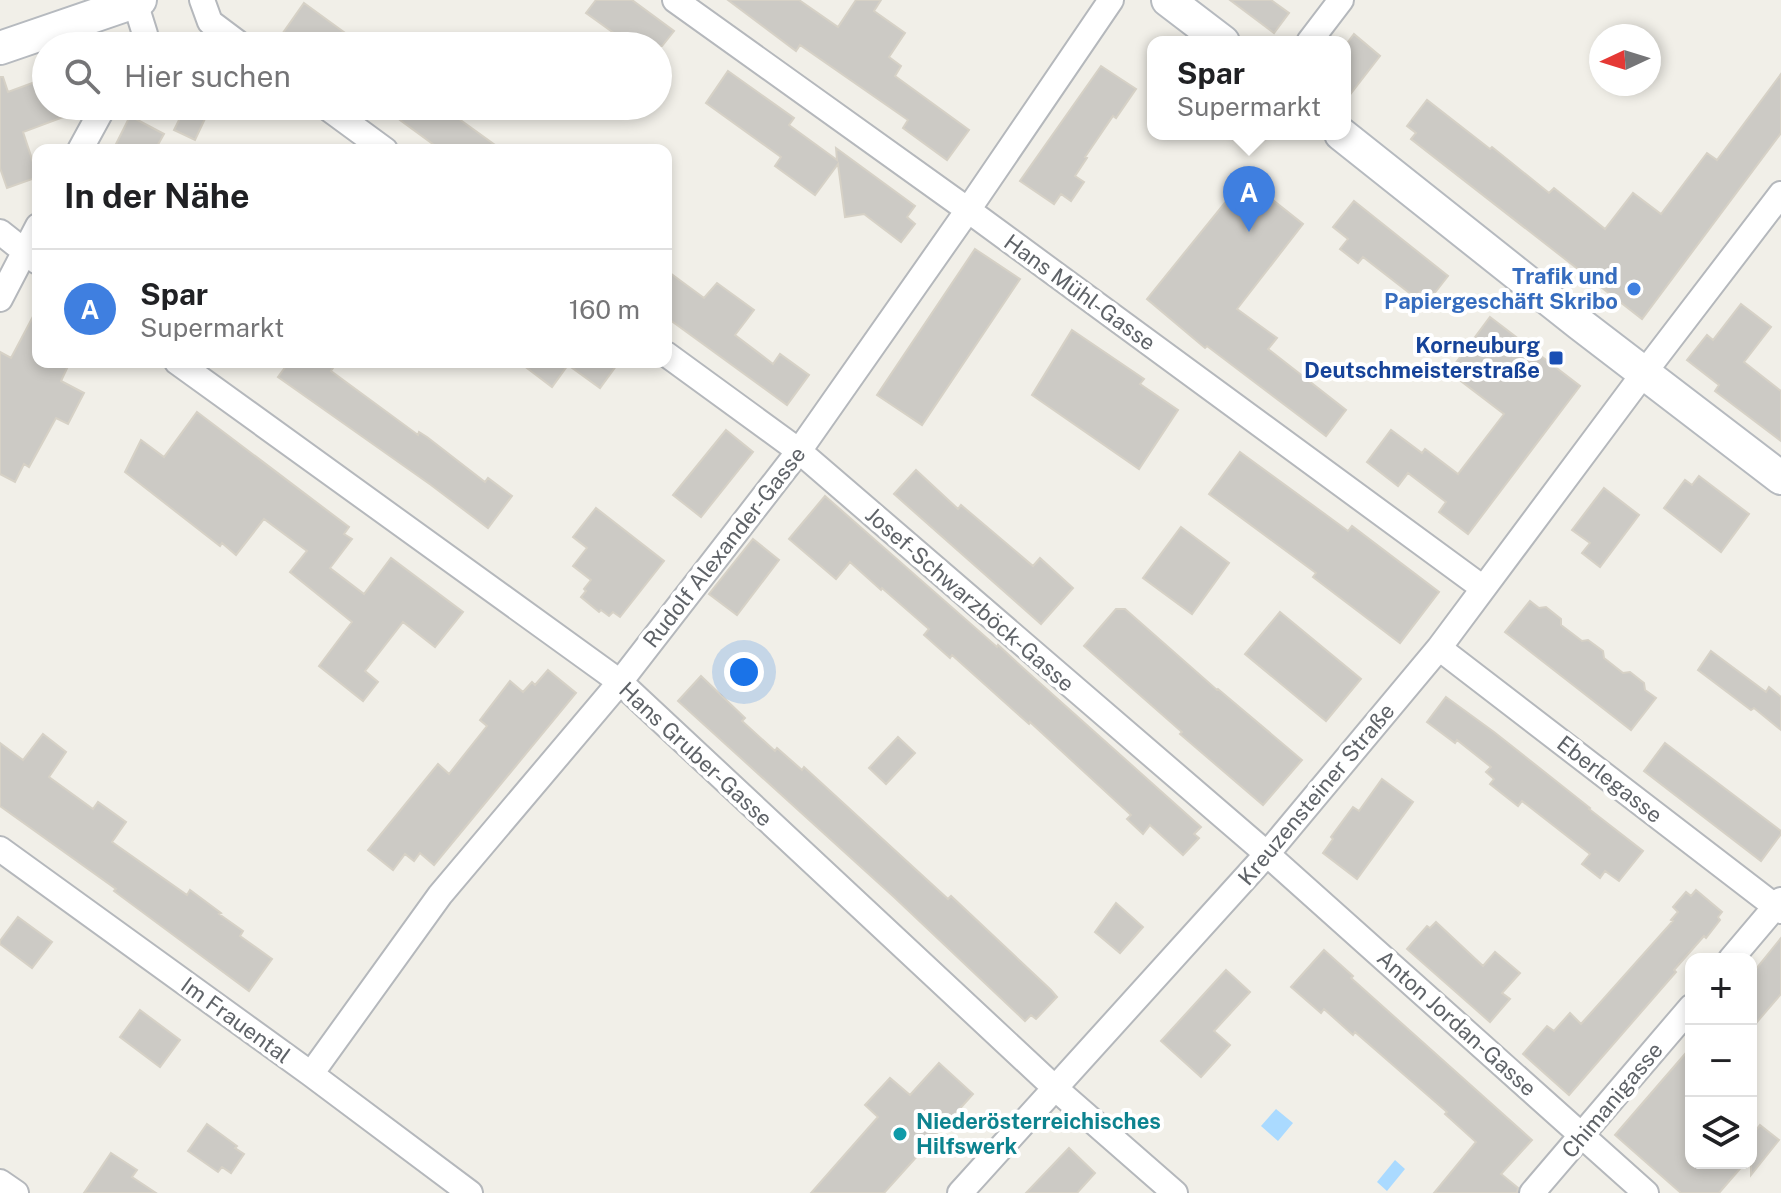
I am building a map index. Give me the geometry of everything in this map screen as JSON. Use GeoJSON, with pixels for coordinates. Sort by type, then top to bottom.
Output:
{"type":"FeatureCollection","features":[{"type":"Feature","properties":{"kind":"main road"},"geometry":{"type":"LineString","coordinates":[[1168,0],[1215,36]]}},
{"type":"Feature","properties":{"kind":"main road"},"geometry":{"type":"LineString","coordinates":[[47,32],[138,1]]}},
{"type":"Feature","properties":{"kind":"main road"},"geometry":{"type":"LineString","coordinates":[[0,48],[32,37]]}},
{"type":"Feature","properties":{"kind":"main road"},"geometry":{"type":"LineString","coordinates":[[1349,140],[1580,324],[1781,478]]}},
{"type":"Feature","properties":{"kind":"street"},"geometry":{"type":"LineString","coordinates":[[202,0],[210,22],[223,32]]}},
{"type":"Feature","properties":{"kind":"street","name":"Hans Mühl-Gasse"},"geometry":{"type":"LineString","coordinates":[[675,0],[968,210],[1483,588]]}},
{"type":"Feature","properties":{"kind":"street","name":"Rudolf Alexander-Gasse"},"geometry":{"type":"LineString","coordinates":[[311,1074],[440,895],[620,682],[799,451],[1111,0]]}},
{"type":"Feature","properties":{"kind":"street"},"geometry":{"type":"LineString","coordinates":[[1314,36],[1341,0]]}},
{"type":"Feature","properties":{"kind":"street"},"geometry":{"type":"LineString","coordinates":[[138,1],[145,32]]}},
{"type":"Feature","properties":{"kind":"street"},"geometry":{"type":"LineString","coordinates":[[83,144],[96,120]]}},
{"type":"Feature","properties":{"kind":"street"},"geometry":{"type":"LineString","coordinates":[[344,120],[377,144]]}},
{"type":"Feature","properties":{"kind":"street","name":"Kreuzensteiner Straße"},"geometry":{"type":"LineString","coordinates":[[960,1193],[1267,854],[1439,648],[1781,194]]}},
{"type":"Feature","properties":{"kind":"street"},"geometry":{"type":"LineString","coordinates":[[0,232],[31,256],[0,299]]}},
{"type":"Feature","properties":{"kind":"street","name":"Josef-Schwarzböck-Gasse"},"geometry":{"type":"LineString","coordinates":[[672,358],[799,451],[1267,854]]}},
{"type":"Feature","properties":{"kind":"street","name":"Hans Gruber-Gasse"},"geometry":{"type":"LineString","coordinates":[[185,368],[620,682],[1056,1089],[1175,1193]]}},
{"type":"Feature","properties":{"kind":"street","name":"Eberlegasse"},"geometry":{"type":"LineString","coordinates":[[1439,648],[1779,906]]}},
{"type":"Feature","properties":{"kind":"street","name":"Im Frauental"},"geometry":{"type":"LineString","coordinates":[[0,849],[470,1193]]}},
{"type":"Feature","properties":{"kind":"street","name":"Anton Jordan-Gasse"},"geometry":{"type":"LineString","coordinates":[[1267,854],[1646,1193]]}},
{"type":"Feature","properties":{"kind":"street"},"geometry":{"type":"LineString","coordinates":[[1736,953],[1779,906]]}},
{"type":"Feature","properties":{"kind":"street","name":"Chimanigasse"},"geometry":{"type":"LineString","coordinates":[[1532,1193],[1685,1014]]}},
{"type":"Feature","properties":{"kind":"street"},"geometry":{"type":"LineString","coordinates":[[0,1182],[16,1193]]}},
{"type":"Feature","properties":{"kind":"water"},"geometry":{"type":"Polygon","coordinates":[[[1276,1109],[1293,1123],[1278,1141],[1261,1126],[1276,1109]]]}},
{"type":"Feature","properties":{"kind":"water"},"geometry":{"type":"Polygon","coordinates":[[[1395,1160],[1405,1169],[1387,1191],[1377,1182],[1395,1160]]]}},
{"type":"Feature","properties":{"kind":"building"},"geometry":{"type":"Polygon","coordinates":[[[596,0],[632,0],[674,31],[672,34],[612,32],[586,13],[596,0]]]}},
{"type":"Feature","properties":{"kind":"building"},"geometry":{"type":"Polygon","coordinates":[[[728,0],[799,0],[838,27],[856,0],[881,0],[874,11],[905,33],[889,57],[901,66],[895,76],[969,130],[947,160],[903,128],[908,120],[800,45],[796,51],[728,0]]]}},
{"type":"Feature","properties":{"kind":"building"},"geometry":{"type":"Polygon","coordinates":[[[1230,0],[1271,0],[1289,13],[1274,33],[1230,0]]]}},
{"type":"Feature","properties":{"kind":"building"},"geometry":{"type":"Polygon","coordinates":[[[304,3],[344,32],[284,32],[304,3]]]}},
{"type":"Feature","properties":{"kind":"building"},"geometry":{"type":"Polygon","coordinates":[[[1354,34],[1380,56],[1351,93],[1351,38],[1354,34]]]}},
{"type":"Feature","properties":{"kind":"building"},"geometry":{"type":"Polygon","coordinates":[[[1101,66],[1136,89],[1085,157],[1075,176],[1084,182],[1071,201],[1061,194],[1054,204],[1020,181],[1101,66]]]}},
{"type":"Feature","properties":{"kind":"building"},"geometry":{"type":"Polygon","coordinates":[[[728,71],[794,118],[789,125],[837,160],[836,148],[915,206],[907,217],[915,224],[901,242],[864,214],[845,217],[838,164],[815,195],[775,166],[781,157],[706,103],[728,71]]]}},
{"type":"Feature","properties":{"kind":"building"},"geometry":{"type":"Polygon","coordinates":[[[1781,74],[1781,133],[1642,319],[1411,139],[1416,133],[1407,126],[1427,100],[1549,193],[1554,188],[1605,229],[1633,193],[1661,214],[1707,153],[1717,160],[1781,74]]]}},
{"type":"Feature","properties":{"kind":"building"},"geometry":{"type":"Polygon","coordinates":[[[0,77],[3,77],[8,92],[32,83],[32,120],[55,120],[23,132],[32,159],[32,179],[7,188],[0,168],[0,77]]]}},
{"type":"Feature","properties":{"kind":"building"},"geometry":{"type":"Polygon","coordinates":[[[128,120],[138,120],[164,134],[158,144],[116,144],[128,120]]]}},
{"type":"Feature","properties":{"kind":"building"},"geometry":{"type":"Polygon","coordinates":[[[179,120],[204,120],[195,140],[174,130],[179,120]]]}},
{"type":"Feature","properties":{"kind":"building"},"geometry":{"type":"Polygon","coordinates":[[[400,120],[460,120],[494,144],[433,144],[400,120]]]}},
{"type":"Feature","properties":{"kind":"building"},"geometry":{"type":"Polygon","coordinates":[[[1245,178],[1303,224],[1237,309],[1277,338],[1268,349],[1346,410],[1326,436],[1207,346],[1205,348],[1147,299],[1245,178]]]}},
{"type":"Feature","properties":{"kind":"building"},"geometry":{"type":"Polygon","coordinates":[[[1354,201],[1448,276],[1430,299],[1420,292],[1416,298],[1363,257],[1358,263],[1340,249],[1348,239],[1333,227],[1354,201]]]}},
{"type":"Feature","properties":{"kind":"building"},"geometry":{"type":"Polygon","coordinates":[[[975,249],[1020,279],[922,425],[877,395],[975,249]]]}},
{"type":"Feature","properties":{"kind":"building"},"geometry":{"type":"Polygon","coordinates":[[[672,274],[704,298],[717,283],[754,310],[735,335],[773,364],[780,354],[809,375],[787,405],[672,321],[672,274]]]}},
{"type":"Feature","properties":{"kind":"building"},"geometry":{"type":"Polygon","coordinates":[[[1741,304],[1771,327],[1744,362],[1781,391],[1781,441],[1715,391],[1719,385],[1687,360],[1707,335],[1713,340],[1741,304]]]}},
{"type":"Feature","properties":{"kind":"building"},"geometry":{"type":"Polygon","coordinates":[[[1490,317],[1580,386],[1468,534],[1439,512],[1446,502],[1408,473],[1398,486],[1367,462],[1391,430],[1422,453],[1425,449],[1458,474],[1504,414],[1449,372],[1490,317]]]}},
{"type":"Feature","properties":{"kind":"building"},"geometry":{"type":"Polygon","coordinates":[[[32,318],[32,368],[67,368],[61,381],[84,393],[68,424],[56,418],[29,467],[24,464],[15,482],[0,474],[0,352],[11,358],[32,318]]]}},
{"type":"Feature","properties":{"kind":"building"},"geometry":{"type":"Polygon","coordinates":[[[1072,330],[1144,379],[1140,384],[1178,410],[1139,469],[1032,395],[1072,330]]]}},
{"type":"Feature","properties":{"kind":"building"},"geometry":{"type":"Polygon","coordinates":[[[285,368],[333,368],[331,371],[418,435],[419,432],[427,437],[485,482],[488,478],[512,496],[488,528],[278,377],[285,368]]]}},
{"type":"Feature","properties":{"kind":"building"},"geometry":{"type":"Polygon","coordinates":[[[527,368],[566,368],[552,387],[527,368]]]}},
{"type":"Feature","properties":{"kind":"building"},"geometry":{"type":"Polygon","coordinates":[[[572,368],[615,368],[600,388],[572,368]]]}},
{"type":"Feature","properties":{"kind":"building"},"geometry":{"type":"Polygon","coordinates":[[[197,412],[349,527],[344,534],[352,539],[330,568],[364,594],[391,558],[463,612],[435,647],[403,622],[365,671],[378,682],[363,701],[319,666],[352,622],[290,572],[307,551],[264,519],[236,555],[125,472],[141,440],[164,457],[197,412]]]}},
{"type":"Feature","properties":{"kind":"building"},"geometry":{"type":"Polygon","coordinates":[[[726,430],[753,452],[701,517],[673,495],[726,430]]]}},
{"type":"Feature","properties":{"kind":"building"},"geometry":{"type":"Polygon","coordinates":[[[1240,452],[1348,531],[1352,526],[1439,592],[1400,643],[1313,577],[1316,573],[1209,494],[1240,452]]]}},
{"type":"Feature","properties":{"kind":"building"},"geometry":{"type":"Polygon","coordinates":[[[916,470],[958,509],[961,505],[1033,566],[1040,558],[1073,588],[1041,624],[894,494],[916,470]]]}},
{"type":"Feature","properties":{"kind":"building"},"geometry":{"type":"Polygon","coordinates":[[[1699,476],[1749,514],[1721,552],[1664,508],[1685,480],[1692,485],[1699,476]]]}},
{"type":"Feature","properties":{"kind":"building"},"geometry":{"type":"Polygon","coordinates":[[[1604,488],[1639,515],[1600,567],[1582,553],[1590,543],[1572,530],[1604,488]]]}},
{"type":"Feature","properties":{"kind":"building"},"geometry":{"type":"Polygon","coordinates":[[[825,496],[998,645],[1201,827],[1194,834],[1199,838],[1183,855],[1150,825],[1143,834],[1127,819],[1131,815],[1030,722],[924,635],[929,629],[850,562],[836,579],[789,539],[825,496]]]}},
{"type":"Feature","properties":{"kind":"building"},"geometry":{"type":"Polygon","coordinates":[[[596,508],[664,561],[620,617],[613,612],[609,616],[601,610],[599,612],[581,597],[591,580],[573,566],[587,548],[573,537],[596,508]]]}},
{"type":"Feature","properties":{"kind":"building"},"geometry":{"type":"Polygon","coordinates":[[[1181,527],[1229,563],[1192,614],[1143,578],[1181,527]]]}},
{"type":"Feature","properties":{"kind":"building"},"geometry":{"type":"Polygon","coordinates":[[[753,539],[779,560],[737,615],[709,594],[753,539]]]}},
{"type":"Feature","properties":{"kind":"building"},"geometry":{"type":"Polygon","coordinates":[[[1530,601],[1539,608],[1546,607],[1561,619],[1561,625],[1582,641],[1588,640],[1603,651],[1604,658],[1623,673],[1630,672],[1656,698],[1631,730],[1505,632],[1530,601]]]}},
{"type":"Feature","properties":{"kind":"building"},"geometry":{"type":"Polygon","coordinates":[[[1116,609],[1125,609],[1302,760],[1263,805],[1084,646],[1116,609]]]}},
{"type":"Feature","properties":{"kind":"building"},"geometry":{"type":"Polygon","coordinates":[[[1280,612],[1361,679],[1326,721],[1245,654],[1280,612]]]}},
{"type":"Feature","properties":{"kind":"building"},"geometry":{"type":"Polygon","coordinates":[[[1711,651],[1766,692],[1769,687],[1781,697],[1781,730],[1698,670],[1711,651]]]}},
{"type":"Feature","properties":{"kind":"building"},"geometry":{"type":"Polygon","coordinates":[[[548,670],[576,693],[434,865],[420,853],[414,861],[405,854],[393,870],[368,850],[438,764],[449,774],[487,726],[480,720],[510,681],[523,692],[532,682],[535,685],[548,670]]]}},
{"type":"Feature","properties":{"kind":"building"},"geometry":{"type":"Polygon","coordinates":[[[701,676],[745,718],[742,721],[775,751],[777,748],[802,770],[804,767],[948,899],[951,896],[1051,990],[1057,997],[1036,1019],[1031,1015],[1025,1021],[678,701],[701,676]]]}},
{"type":"Feature","properties":{"kind":"building"},"geometry":{"type":"Polygon","coordinates":[[[1446,697],[1643,851],[1619,881],[1605,871],[1600,878],[1582,864],[1590,854],[1522,801],[1518,806],[1490,784],[1494,779],[1486,772],[1491,767],[1457,740],[1455,743],[1427,722],[1446,697]]]}},
{"type":"Feature","properties":{"kind":"building"},"geometry":{"type":"Polygon","coordinates":[[[43,734],[66,752],[49,777],[93,809],[98,802],[126,822],[112,842],[187,895],[190,890],[243,931],[240,936],[272,959],[249,991],[114,891],[116,889],[0,806],[0,743],[23,760],[43,734]]]}},
{"type":"Feature","properties":{"kind":"building"},"geometry":{"type":"Polygon","coordinates":[[[898,737],[915,753],[886,784],[869,768],[898,737]]]}},
{"type":"Feature","properties":{"kind":"building"},"geometry":{"type":"Polygon","coordinates":[[[1665,743],[1781,831],[1761,861],[1644,771],[1665,743]]]}},
{"type":"Feature","properties":{"kind":"building"},"geometry":{"type":"Polygon","coordinates":[[[1382,779],[1413,802],[1357,879],[1323,853],[1353,807],[1359,811],[1382,779]]]}},
{"type":"Feature","properties":{"kind":"building"},"geometry":{"type":"Polygon","coordinates":[[[1696,890],[1722,912],[1718,917],[1720,920],[1706,938],[1704,936],[1689,953],[1685,953],[1685,958],[1674,970],[1676,972],[1569,1095],[1523,1054],[1547,1026],[1554,1031],[1570,1013],[1581,1024],[1673,921],[1678,912],[1673,907],[1686,892],[1691,896],[1696,890]]]}},
{"type":"Feature","properties":{"kind":"building"},"geometry":{"type":"Polygon","coordinates":[[[1116,903],[1143,927],[1120,953],[1095,932],[1116,903]]]}},
{"type":"Feature","properties":{"kind":"building"},"geometry":{"type":"Polygon","coordinates":[[[18,917],[52,942],[32,968],[0,944],[18,917]]]}},
{"type":"Feature","properties":{"kind":"building"},"geometry":{"type":"Polygon","coordinates":[[[1436,922],[1483,966],[1495,952],[1520,973],[1502,993],[1510,999],[1490,1022],[1407,949],[1427,926],[1430,928],[1436,922]]]}},
{"type":"Feature","properties":{"kind":"building"},"geometry":{"type":"Polygon","coordinates":[[[1781,938],[1781,994],[1757,1022],[1757,968],[1781,938]]]}},
{"type":"Feature","properties":{"kind":"building"},"geometry":{"type":"Polygon","coordinates":[[[1324,950],[1353,976],[1351,978],[1532,1140],[1501,1174],[1518,1188],[1517,1193],[1434,1193],[1476,1142],[1445,1114],[1447,1112],[1355,1032],[1353,1035],[1324,1009],[1321,1013],[1291,987],[1324,950]]]}},
{"type":"Feature","properties":{"kind":"building"},"geometry":{"type":"Polygon","coordinates":[[[1226,970],[1250,992],[1214,1031],[1230,1045],[1201,1077],[1161,1041],[1226,970]]]}},
{"type":"Feature","properties":{"kind":"building"},"geometry":{"type":"Polygon","coordinates":[[[140,1010],[180,1040],[160,1067],[120,1037],[140,1010]]]}},
{"type":"Feature","properties":{"kind":"building"},"geometry":{"type":"Polygon","coordinates":[[[1685,1054],[1685,1169],[1740,1169],[1719,1193],[1681,1193],[1615,1135],[1685,1054]]]}},
{"type":"Feature","properties":{"kind":"building","name":"Niederösterreichisches Hilfswerk"},"geometry":{"type":"Polygon","coordinates":[[[939,1063],[973,1094],[884,1193],[811,1193],[878,1117],[865,1105],[890,1078],[910,1095],[939,1063]]]}},
{"type":"Feature","properties":{"kind":"building"},"geometry":{"type":"Polygon","coordinates":[[[207,1124],[244,1154],[231,1173],[222,1167],[218,1172],[188,1151],[207,1124]]]}},
{"type":"Feature","properties":{"kind":"building"},"geometry":{"type":"Polygon","coordinates":[[[1760,1125],[1779,1140],[1757,1168],[1757,1129],[1760,1125]]]}},
{"type":"Feature","properties":{"kind":"building"},"geometry":{"type":"Polygon","coordinates":[[[1069,1148],[1095,1173],[1077,1193],[1026,1193],[1069,1148]]]}},
{"type":"Feature","properties":{"kind":"building"},"geometry":{"type":"Polygon","coordinates":[[[111,1153],[137,1170],[132,1177],[156,1193],[84,1193],[111,1153]]]}},
{"type":"Feature","properties":{"kind":"place","name":"Spar"},"geometry":{"type":"Point","coordinates":[1249,232]}},
{"type":"Feature","properties":{"kind":"place","name":"Trafik und Papiergeschäft Skribo"},"geometry":{"type":"Point","coordinates":[1634,289]}},
{"type":"Feature","properties":{"kind":"place","name":"Korneuburg Deutschmeisterstraße"},"geometry":{"type":"Point","coordinates":[1556,358]}},
{"type":"Feature","properties":{"kind":"place","name":"Niederösterreichisches Hilfswerk"},"geometry":{"type":"Point","coordinates":[900,1134]}}]}
